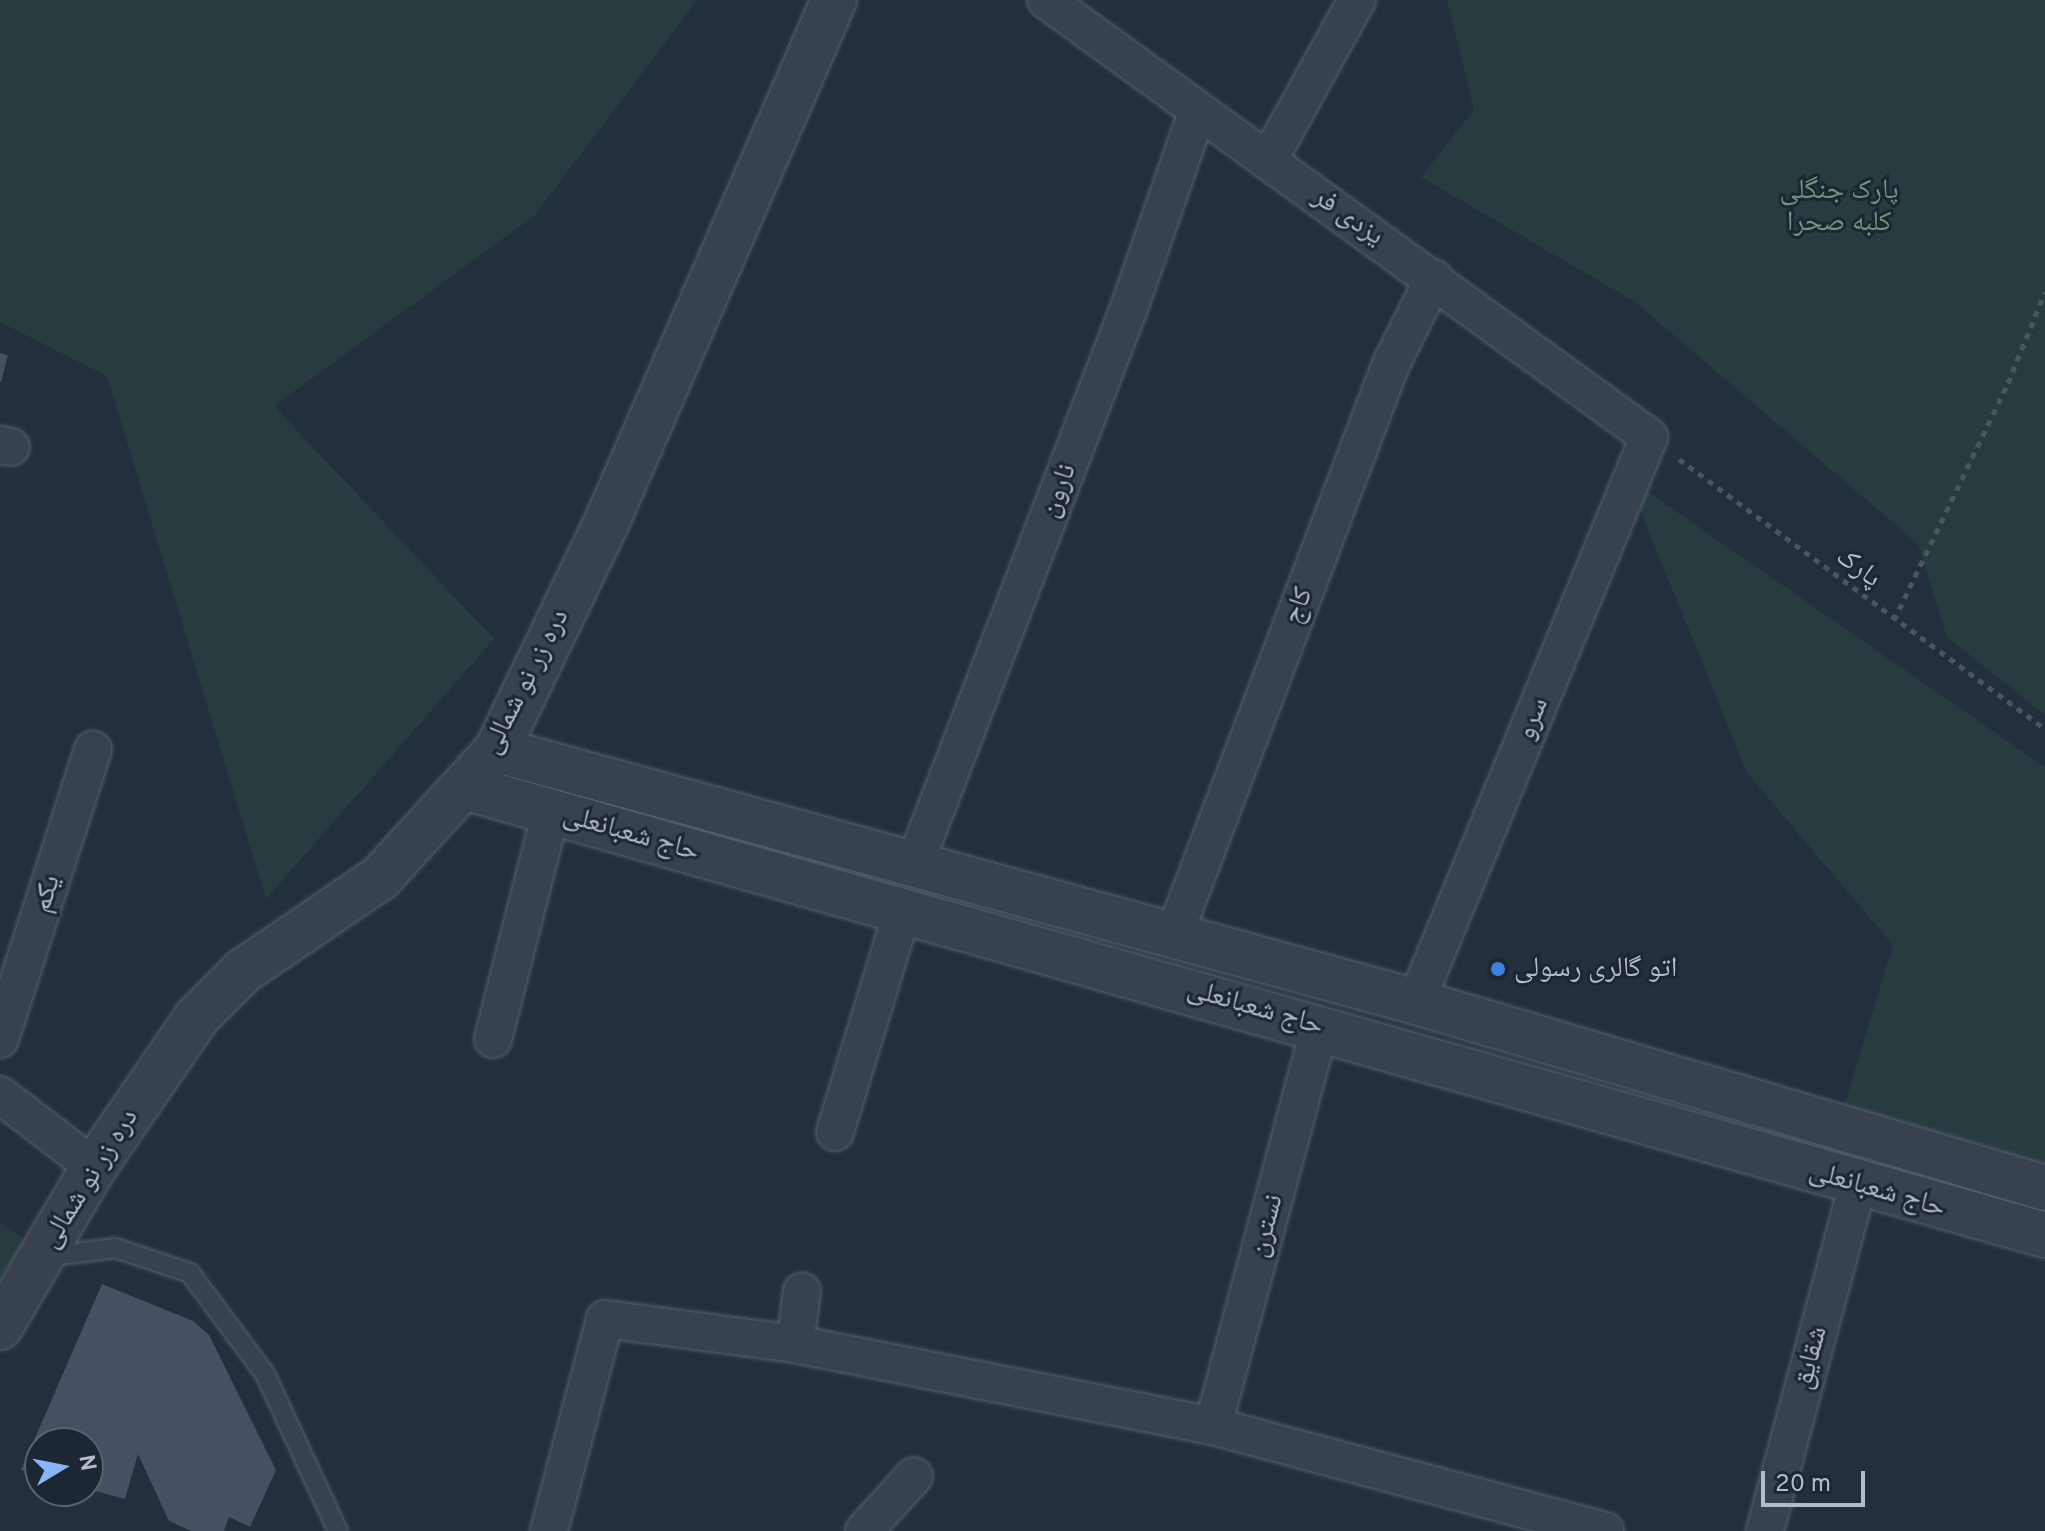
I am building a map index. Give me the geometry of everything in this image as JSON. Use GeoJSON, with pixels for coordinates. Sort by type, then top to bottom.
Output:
{"type":"FeatureCollection","features":[{"type":"Feature","properties":{"kind":"street","name":"دره زر نو شمالی"},"geometry":{"type":"LineString","coordinates":[[0,1327],[94,1167],[197,1017],[243,971],[380,878],[497,750],[608,519],[834,0]]}},
{"type":"Feature","properties":{"kind":"street","name":"یزدی فر"},"geometry":{"type":"LineString","coordinates":[[1046,0],[1197,113],[1434,278],[1649,437]]}},
{"type":"Feature","properties":{"kind":"street"},"geometry":{"type":"LineString","coordinates":[[1268,161],[1357,0]]}},
{"type":"Feature","properties":{"kind":"street","name":"نارون"},"geometry":{"type":"LineString","coordinates":[[914,866],[1129,308],[1197,113]]}},
{"type":"Feature","properties":{"kind":"street","name":"کاج"},"geometry":{"type":"LineString","coordinates":[[1173,938],[1391,364],[1434,278]]}},
{"type":"Feature","properties":{"kind":"street","name":"سرو"},"geometry":{"type":"LineString","coordinates":[[1416,1002],[1649,437]]}},
{"type":"Feature","properties":{"kind":"street","name":"یکم"},"geometry":{"type":"LineString","coordinates":[[0,1039],[93,750]]}},
{"type":"Feature","properties":{"kind":"street","name":"حاج شعبانعلی"},"geometry":{"type":"LineString","coordinates":[[497,750],[1173,938],[1416,1002],[2045,1188]]}},
{"type":"Feature","properties":{"kind":"street","name":"حاج شعبانعلی"},"geometry":{"type":"LineString","coordinates":[[464,787],[1320,1026],[1858,1185],[2045,1235]]}},
{"type":"Feature","properties":{"kind":"street"},"geometry":{"type":"LineString","coordinates":[[493,1039],[551,811]]}},
{"type":"Feature","properties":{"kind":"street"},"geometry":{"type":"LineString","coordinates":[[835,1132],[903,910]]}},
{"type":"Feature","properties":{"kind":"street"},"geometry":{"type":"LineString","coordinates":[[1159,981],[1173,938]]}},
{"type":"Feature","properties":{"kind":"street"},"geometry":{"type":"LineString","coordinates":[[1320,1026],[1333,980]]}},
{"type":"Feature","properties":{"kind":"street"},"geometry":{"type":"LineString","coordinates":[[1402,1050],[1416,1002]]}},
{"type":"Feature","properties":{"kind":"street","name":"نسترن"},"geometry":{"type":"LineString","coordinates":[[1213,1426],[1320,1026]]}},
{"type":"Feature","properties":{"kind":"street"},"geometry":{"type":"LineString","coordinates":[[0,1095],[94,1167]]}},
{"type":"Feature","properties":{"kind":"street"},"geometry":{"type":"LineString","coordinates":[[1858,1185],[1875,1137]]}},
{"type":"Feature","properties":{"kind":"street","name":"شقایق"},"geometry":{"type":"LineString","coordinates":[[1765,1531],[1858,1185]]}},
{"type":"Feature","properties":{"kind":"street"},"geometry":{"type":"LineString","coordinates":[[795,1344],[802,1291]]}},
{"type":"Feature","properties":{"kind":"street"},"geometry":{"type":"LineString","coordinates":[[549,1531],[605,1319],[795,1344],[1213,1426],[1605,1531]]}},
{"type":"Feature","properties":{"kind":"street"},"geometry":{"type":"LineString","coordinates":[[864,1531],[914,1476]]}},
{"type":"Feature","properties":{"kind":"lane"},"geometry":{"type":"LineString","coordinates":[[40,1258],[115,1248],[190,1273],[265,1374],[338,1531]]}},
{"type":"Feature","properties":{"kind":"path"},"geometry":{"type":"LineString","coordinates":[[1894,620],[2008,383],[2045,292]]}},
{"type":"Feature","properties":{"kind":"path","name":"پارک"},"geometry":{"type":"LineString","coordinates":[[1649,437],[2045,729]]}},
{"type":"Feature","properties":{"kind":"green space"},"geometry":{"type":"Polygon","coordinates":[[[0,0],[697,0],[534,216],[274,406],[494,639],[266,899],[107,376],[0,322],[0,0]]]}},
{"type":"Feature","properties":{"kind":"green space","name":"پارک جنگلی کلبه صحرا"},"geometry":{"type":"Polygon","coordinates":[[[1447,0],[2045,0],[2045,715],[1947,637],[1918,544],[1635,302],[1421,177],[1474,110],[1447,0]]]}},
{"type":"Feature","properties":{"kind":"green space"},"geometry":{"type":"Polygon","coordinates":[[[1638,485],[2045,767],[2045,1164],[1844,1106],[1893,945],[1747,773],[1634,495],[1638,485]]]}},
{"type":"Feature","properties":{"kind":"green space"},"geometry":{"type":"Polygon","coordinates":[[[0,1222],[26,1241],[0,1277],[0,1222]]]}},
{"type":"Feature","properties":{"kind":"building"},"geometry":{"type":"Polygon","coordinates":[[[0,353],[8,355],[1,382],[0,382],[0,353]]]}},
{"type":"Feature","properties":{"kind":"building"},"geometry":{"type":"Polygon","coordinates":[[[102,1284],[193,1321],[209,1335],[276,1470],[250,1527],[229,1517],[224,1531],[191,1531],[169,1521],[138,1454],[125,1499],[104,1493],[104,1427],[40,1427],[102,1284]]]}},
{"type":"Feature","properties":{"kind":"place","name":"اتو گالری رسولی"},"geometry":{"type":"Point","coordinates":[1498,969]}}]}
